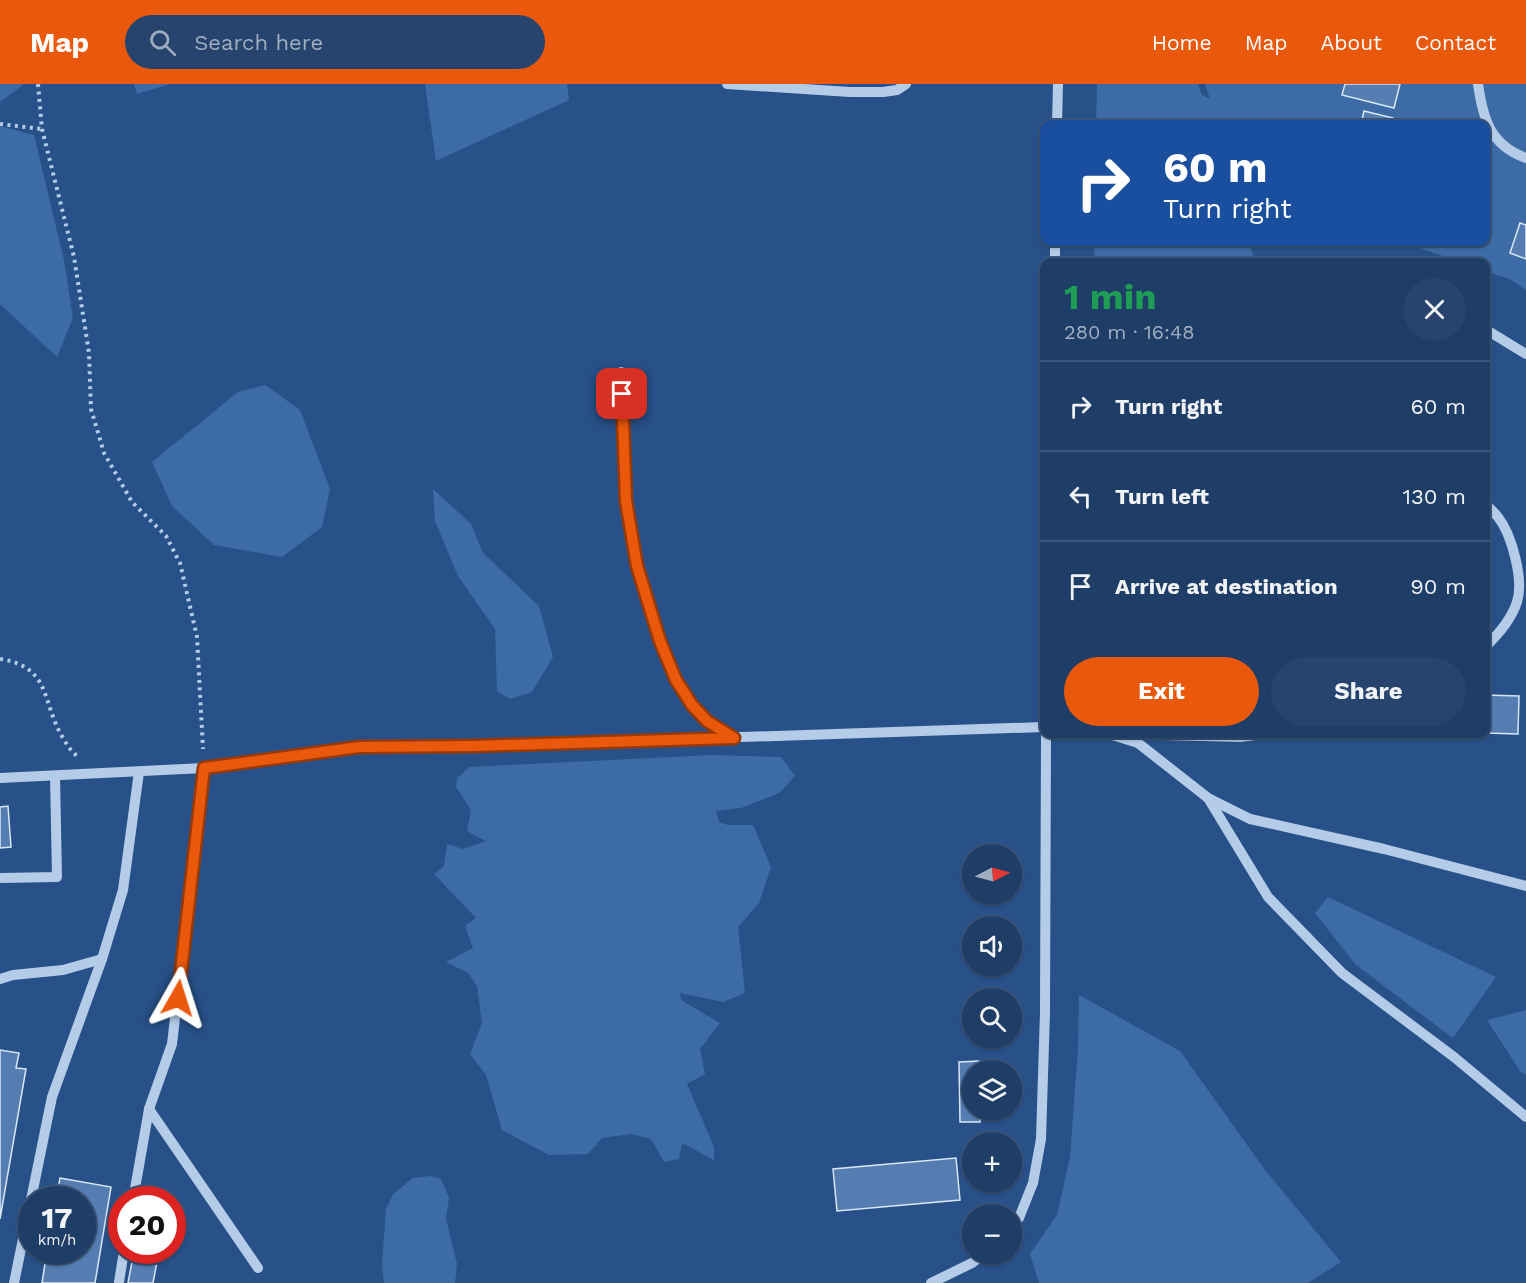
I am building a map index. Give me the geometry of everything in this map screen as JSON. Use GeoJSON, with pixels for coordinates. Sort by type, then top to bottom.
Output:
{"type":"FeatureCollection","features":[{"type":"Feature","properties":{"kind":"street"},"geometry":{"type":"LineString","coordinates":[[727,84],[850,92],[883,92],[897,90],[906,84]]}},
{"type":"Feature","properties":{"kind":"street"},"geometry":{"type":"LineString","coordinates":[[1057,120],[1058,84]]}},
{"type":"Feature","properties":{"kind":"street"},"geometry":{"type":"LineString","coordinates":[[1478,84],[1482,112],[1486,120]]}},
{"type":"Feature","properties":{"kind":"street"},"geometry":{"type":"LineString","coordinates":[[1490,130],[1510,152],[1526,158]]}},
{"type":"Feature","properties":{"kind":"street"},"geometry":{"type":"LineString","coordinates":[[1490,332],[1526,354]]}},
{"type":"Feature","properties":{"kind":"street"},"geometry":{"type":"LineString","coordinates":[[621,372],[626,501],[637,566],[660,641],[676,680],[692,705],[707,721],[734,738]]}},
{"type":"Feature","properties":{"kind":"street"},"geometry":{"type":"LineString","coordinates":[[1490,508],[1499,518],[1512,543],[1519,575],[1518,601],[1502,631],[1490,642]]}},
{"type":"Feature","properties":{"kind":"street"},"geometry":{"type":"LineString","coordinates":[[0,778],[204,768],[359,747],[473,746],[1040,727]]}},
{"type":"Feature","properties":{"kind":"street"},"geometry":{"type":"LineString","coordinates":[[1022,1211],[1034,1183],[1041,1139],[1045,1012],[1046,738]]}},
{"type":"Feature","properties":{"kind":"street"},"geometry":{"type":"LineString","coordinates":[[1125,738],[1138,743],[1208,798],[1250,819],[1384,849],[1526,886]]}},
{"type":"Feature","properties":{"kind":"street"},"geometry":{"type":"LineString","coordinates":[[135,1186],[149,1109],[172,1044],[204,768]]}},
{"type":"Feature","properties":{"kind":"street"},"geometry":{"type":"LineString","coordinates":[[14,1283],[52,1097],[102,959],[123,890],[139,772]]}},
{"type":"Feature","properties":{"kind":"street"},"geometry":{"type":"LineString","coordinates":[[0,879],[57,877],[55,776]]}},
{"type":"Feature","properties":{"kind":"street"},"geometry":{"type":"LineString","coordinates":[[1208,798],[1268,897],[1342,973],[1454,1057],[1526,1117]]}},
{"type":"Feature","properties":{"kind":"street"},"geometry":{"type":"LineString","coordinates":[[0,979],[13,975],[63,970],[102,959]]}},
{"type":"Feature","properties":{"kind":"street"},"geometry":{"type":"LineString","coordinates":[[149,1109],[258,1268]]}},
{"type":"Feature","properties":{"kind":"street"},"geometry":{"type":"LineString","coordinates":[[119,1282],[122,1264]]}},
{"type":"Feature","properties":{"kind":"street"},"geometry":{"type":"LineString","coordinates":[[931,1283],[970,1264]]}},
{"type":"Feature","properties":{"kind":"path"},"geometry":{"type":"LineString","coordinates":[[38,84],[42,129],[74,256],[89,353],[91,409],[104,453],[132,502],[166,536],[180,563],[197,637],[204,768]]}},
{"type":"Feature","properties":{"kind":"path"},"geometry":{"type":"LineString","coordinates":[[0,124],[42,129]]}},
{"type":"Feature","properties":{"kind":"path"},"geometry":{"type":"LineString","coordinates":[[0,659],[23,665],[40,680],[57,728],[72,752],[103,774]]}},
{"type":"Feature","properties":{"kind":"shaded area"},"geometry":{"type":"Polygon","coordinates":[[[0,84],[23,84],[23,85],[0,102],[0,84]]]}},
{"type":"Feature","properties":{"kind":"shaded area"},"geometry":{"type":"Polygon","coordinates":[[[134,84],[170,84],[137,94],[134,84]]]}},
{"type":"Feature","properties":{"kind":"shaded area"},"geometry":{"type":"Polygon","coordinates":[[[425,84],[567,84],[569,100],[436,161],[425,84]]]}},
{"type":"Feature","properties":{"kind":"shaded area"},"geometry":{"type":"Polygon","coordinates":[[[1097,84],[1198,84],[1202,95],[1210,99],[1205,84],[1526,84],[1526,290],[1510,279],[1490,273],[1490,258],[1449,258],[1413,246],[1490,246],[1490,120],[1096,120],[1097,84]]]}},
{"type":"Feature","properties":{"kind":"shaded area"},"geometry":{"type":"Polygon","coordinates":[[[0,126],[34,135],[64,260],[73,318],[57,357],[0,304],[0,126]]]}},
{"type":"Feature","properties":{"kind":"shaded area"},"geometry":{"type":"Polygon","coordinates":[[[1095,246],[1250,246],[1254,258],[1094,258],[1095,246]]]}},
{"type":"Feature","properties":{"kind":"shaded area"},"geometry":{"type":"Polygon","coordinates":[[[265,385],[300,410],[330,489],[322,527],[282,557],[214,545],[172,506],[152,462],[238,392],[265,385]]]}},
{"type":"Feature","properties":{"kind":"shaded area"},"geometry":{"type":"Polygon","coordinates":[[[433,489],[471,524],[483,553],[539,606],[553,657],[532,692],[510,699],[497,691],[495,629],[458,576],[435,521],[433,489]]]}},
{"type":"Feature","properties":{"kind":"shaded area"},"geometry":{"type":"Polygon","coordinates":[[[712,755],[781,757],[795,776],[779,793],[741,808],[716,811],[719,822],[728,825],[753,825],[771,867],[759,903],[738,927],[745,993],[723,1002],[680,993],[681,1000],[720,1023],[700,1049],[705,1074],[687,1084],[714,1147],[714,1160],[682,1143],[679,1159],[664,1162],[651,1139],[631,1134],[602,1138],[588,1154],[549,1155],[502,1130],[486,1075],[470,1054],[482,1023],[477,986],[468,973],[446,962],[473,948],[465,926],[476,918],[434,874],[444,866],[447,844],[463,849],[486,841],[467,831],[471,810],[456,787],[457,778],[470,767],[712,755]]]}},
{"type":"Feature","properties":{"kind":"shaded area"},"geometry":{"type":"Polygon","coordinates":[[[1328,897],[1496,977],[1453,1038],[1356,965],[1315,913],[1328,897]]]}},
{"type":"Feature","properties":{"kind":"shaded area"},"geometry":{"type":"Polygon","coordinates":[[[1079,995],[1180,1051],[1265,1170],[1341,1262],[1308,1283],[1039,1283],[1030,1254],[1057,1215],[1070,1157],[1078,1048],[1079,995]]]}},
{"type":"Feature","properties":{"kind":"shaded area"},"geometry":{"type":"Polygon","coordinates":[[[1526,1010],[1526,1075],[1520,1071],[1487,1020],[1526,1010]]]}},
{"type":"Feature","properties":{"kind":"shaded area"},"geometry":{"type":"Polygon","coordinates":[[[431,1176],[441,1179],[449,1198],[446,1219],[457,1264],[455,1283],[384,1283],[382,1263],[386,1209],[393,1194],[413,1178],[431,1176]]]}},
{"type":"Feature","properties":{"kind":"building"},"geometry":{"type":"Polygon","coordinates":[[[1345,84],[1400,84],[1394,108],[1342,95],[1345,84]]]}},
{"type":"Feature","properties":{"kind":"building"},"geometry":{"type":"Polygon","coordinates":[[[1364,111],[1393,118],[1392,120],[1362,120],[1364,111]]]}},
{"type":"Feature","properties":{"kind":"building"},"geometry":{"type":"Polygon","coordinates":[[[1520,223],[1526,225],[1526,259],[1510,253],[1520,223]]]}},
{"type":"Feature","properties":{"kind":"building"},"geometry":{"type":"Polygon","coordinates":[[[1490,695],[1519,696],[1518,734],[1490,733],[1490,695]]]}},
{"type":"Feature","properties":{"kind":"building"},"geometry":{"type":"Polygon","coordinates":[[[8,806],[11,847],[0,848],[0,807],[8,806]]]}},
{"type":"Feature","properties":{"kind":"building"},"geometry":{"type":"Polygon","coordinates":[[[0,1050],[19,1053],[16,1068],[26,1069],[0,1219],[0,1050]]]}},
{"type":"Feature","properties":{"kind":"building"},"geometry":{"type":"Polygon","coordinates":[[[959,1062],[962,1062],[962,1120],[980,1120],[980,1122],[960,1122],[959,1062]]]}},
{"type":"Feature","properties":{"kind":"building"},"geometry":{"type":"Polygon","coordinates":[[[956,1158],[960,1200],[837,1211],[833,1169],[956,1158]]]}},
{"type":"Feature","properties":{"kind":"building"},"geometry":{"type":"Polygon","coordinates":[[[60,1178],[108,1186],[108,1205],[95,1283],[42,1283],[45,1264],[96,1264],[96,1186],[59,1186],[60,1178]]]}},
{"type":"Feature","properties":{"kind":"building"},"geometry":{"type":"Polygon","coordinates":[[[132,1264],[157,1264],[153,1283],[128,1283],[132,1264]]]}},
{"type":"Feature","properties":{"kind":"route"},"geometry":{"type":"LineString","coordinates":[[178,998],[204,768],[359,747],[734,738],[707,721],[692,705],[676,680],[660,641],[637,566],[626,501],[622,394]]}}]}
